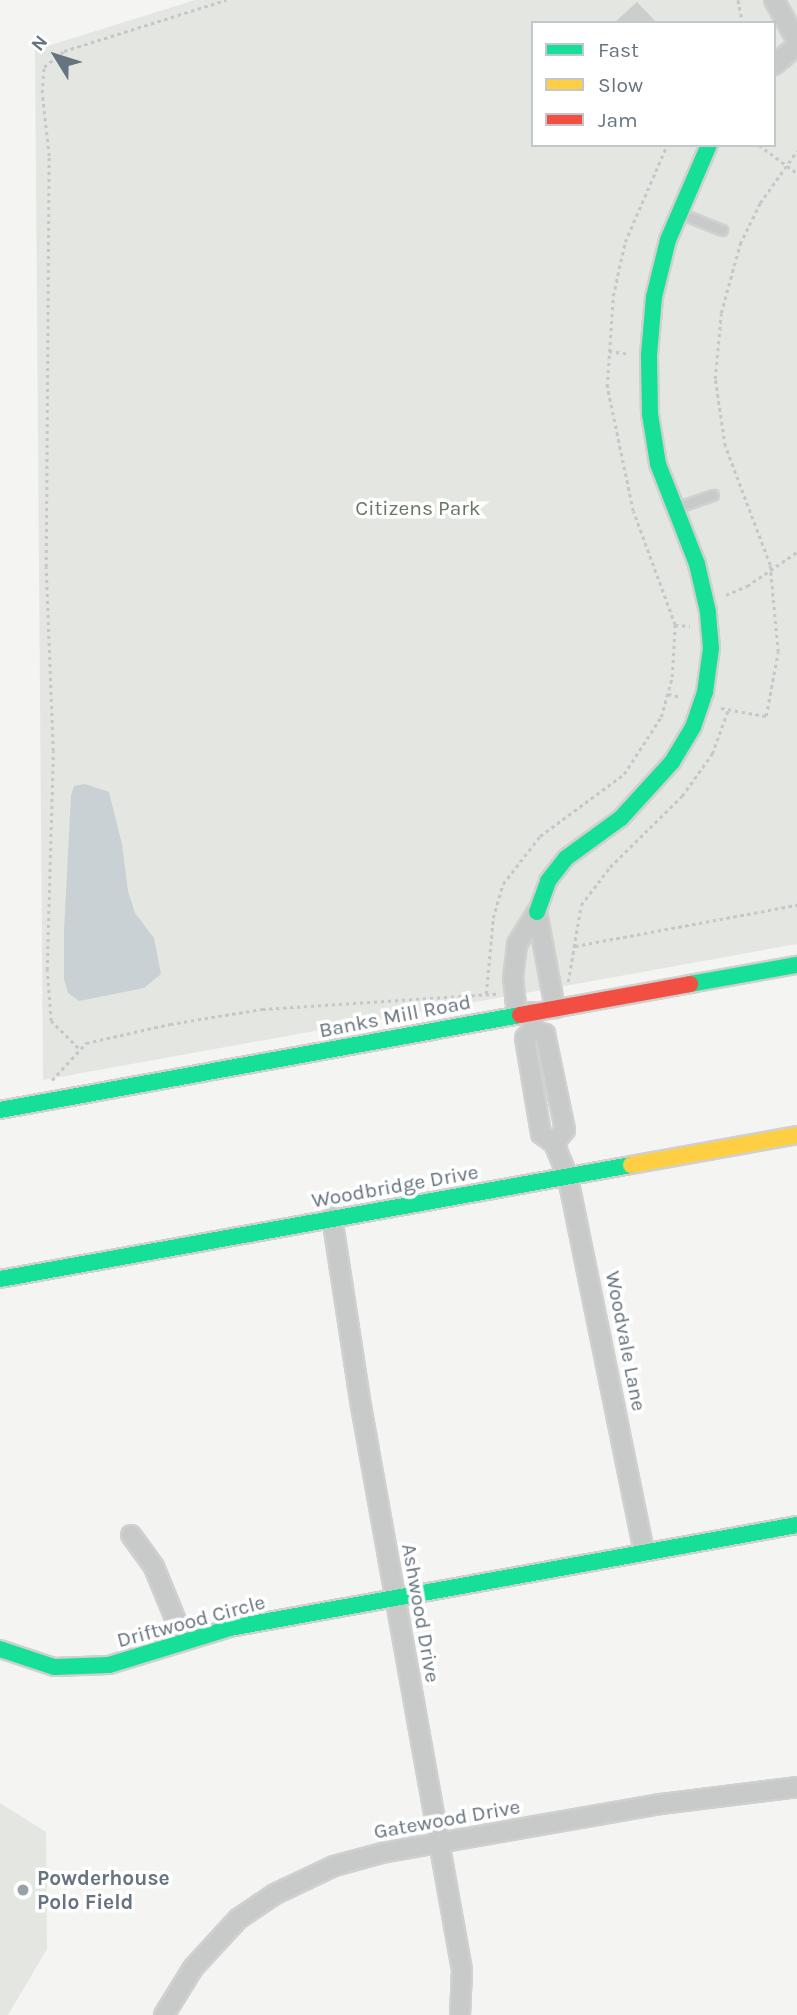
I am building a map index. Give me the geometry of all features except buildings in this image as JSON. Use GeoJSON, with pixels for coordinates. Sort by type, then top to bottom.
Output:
{"type":"FeatureCollection","features":[{"type":"Feature","properties":{"kind":"street"},"geometry":{"type":"LineString","coordinates":[[774,0],[797,43],[776,63]]}},
{"type":"Feature","properties":{"kind":"street"},"geometry":{"type":"LineString","coordinates":[[528,1019],[514,995],[517,944],[537,912],[548,881],[566,858],[621,818],[656,783],[683,745],[701,703],[711,648],[706,599],[693,553],[673,509],[653,439],[649,355],[658,278],[678,212],[708,147]]}},
{"type":"Feature","properties":{"kind":"street"},"geometry":{"type":"LineString","coordinates":[[537,912],[554,1000]]}},
{"type":"Feature","properties":{"kind":"street","name":"Banks Mill Road"},"geometry":{"type":"LineString","coordinates":[[0,1110],[528,1019],[554,1000],[797,965]]}},
{"type":"Feature","properties":{"kind":"street","name":"Woodvale Lane"},"geometry":{"type":"LineString","coordinates":[[528,1019],[525,1038],[541,1134],[554,1143],[568,1178],[644,1551]]}},
{"type":"Feature","properties":{"kind":"street","name":"Woodbridge Drive"},"geometry":{"type":"LineString","coordinates":[[0,1279],[797,1135]]}},
{"type":"Feature","properties":{"kind":"street","name":"Ashwood Drive"},"geometry":{"type":"LineString","coordinates":[[332,1217],[438,1844],[462,1970],[460,2015]]}},
{"type":"Feature","properties":{"kind":"street"},"geometry":{"type":"LineString","coordinates":[[396,1597],[797,1525]]}},
{"type":"Feature","properties":{"kind":"street"},"geometry":{"type":"LineString","coordinates":[[131,1535],[154,1567],[184,1640]]}},
{"type":"Feature","properties":{"kind":"street","name":"Driftwood Circle"},"geometry":{"type":"LineString","coordinates":[[0,1649],[54,1667],[90,1668],[184,1640],[396,1597]]}},
{"type":"Feature","properties":{"kind":"street","name":"Gatewood Drive"},"geometry":{"type":"LineString","coordinates":[[164,2015],[207,1951],[256,1906],[334,1866],[438,1844],[661,1804],[797,1787]]}},
{"type":"Feature","properties":{"kind":"lane"},"geometry":{"type":"LineString","coordinates":[[678,212],[722,230]]}},
{"type":"Feature","properties":{"kind":"lane"},"geometry":{"type":"LineString","coordinates":[[673,509],[713,495]]}},
{"type":"Feature","properties":{"kind":"path"},"geometry":{"type":"LineString","coordinates":[[78,1048],[51,1021],[47,970],[53,751],[46,567],[49,156],[42,93],[44,67],[64,51],[226,0]]}},
{"type":"Feature","properties":{"kind":"path"},"geometry":{"type":"LineString","coordinates":[[738,0],[743,21]]}},
{"type":"Feature","properties":{"kind":"path"},"geometry":{"type":"LineString","coordinates":[[486,993],[493,918],[503,884],[540,836],[624,774],[661,717],[668,694],[676,625],[633,511],[607,387],[613,296],[625,242],[666,147]]}},
{"type":"Feature","properties":{"kind":"path"},"geometry":{"type":"LineString","coordinates":[[762,147],[797,173]]}},
{"type":"Feature","properties":{"kind":"path"},"geometry":{"type":"LineString","coordinates":[[668,694],[728,710],[765,716],[768,708],[778,652],[770,572],[725,446],[715,379],[721,313],[740,244],[760,203],[785,164],[797,151]]}},
{"type":"Feature","properties":{"kind":"path"},"geometry":{"type":"LineString","coordinates":[[706,599],[737,592],[797,552]]}},
{"type":"Feature","properties":{"kind":"path"},"geometry":{"type":"LineString","coordinates":[[554,1000],[565,990],[581,905],[610,867],[682,796],[712,754],[728,710]]}},
{"type":"Feature","properties":{"kind":"path"},"geometry":{"type":"LineString","coordinates":[[575,946],[797,905]]}},
{"type":"Feature","properties":{"kind":"path"},"geometry":{"type":"LineString","coordinates":[[39,1082],[52,1080],[78,1048],[170,1024],[262,1009],[486,993],[514,995]]}},
{"type":"Feature","properties":{"kind":"green space","name":"Citizens Park"},"geometry":{"type":"Polygon","coordinates":[[[195,0],[797,0],[797,944],[43,1080],[35,50],[195,0]]]}},
{"type":"Feature","properties":{"kind":"green space","name":"Powderhouse Polo Field"},"geometry":{"type":"Polygon","coordinates":[[[0,1803],[46,1832],[47,1949],[8,2015],[0,2015],[0,1803]]]}},
{"type":"Feature","properties":{"kind":"shaded area"},"geometry":{"type":"Polygon","coordinates":[[[85,784],[109,792],[122,844],[128,891],[135,913],[154,938],[161,974],[144,988],[79,1001],[68,993],[64,979],[64,931],[71,795],[74,786],[85,784]]]}},
{"type":"Feature","properties":{"kind":"traffic: fast"},"geometry":{"type":"LineString","coordinates":[[537,912],[548,881],[566,858],[621,818],[672,762],[693,727],[705,692],[711,648],[708,612],[697,564],[658,464],[650,414],[649,355],[654,297],[668,240],[708,147]]}},
{"type":"Feature","properties":{"kind":"traffic: fast"},"geometry":{"type":"LineString","coordinates":[[690,984],[797,965]]}},
{"type":"Feature","properties":{"kind":"traffic: fast"},"geometry":{"type":"LineString","coordinates":[[0,1110],[520,1015]]}},
{"type":"Feature","properties":{"kind":"traffic: fast"},"geometry":{"type":"LineString","coordinates":[[0,1279],[631,1165]]}},
{"type":"Feature","properties":{"kind":"traffic: fast"},"geometry":{"type":"LineString","coordinates":[[0,1649],[54,1667],[109,1665],[230,1628],[797,1525]]}},
{"type":"Feature","properties":{"kind":"traffic: slow"},"geometry":{"type":"LineString","coordinates":[[631,1165],[797,1135]]}},
{"type":"Feature","properties":{"kind":"traffic: jam"},"geometry":{"type":"LineString","coordinates":[[520,1015],[690,984]]}},
{"type":"Feature","properties":{"kind":"place","name":"Powderhouse Polo Field"},"geometry":{"type":"Point","coordinates":[23,1890]}}]}
